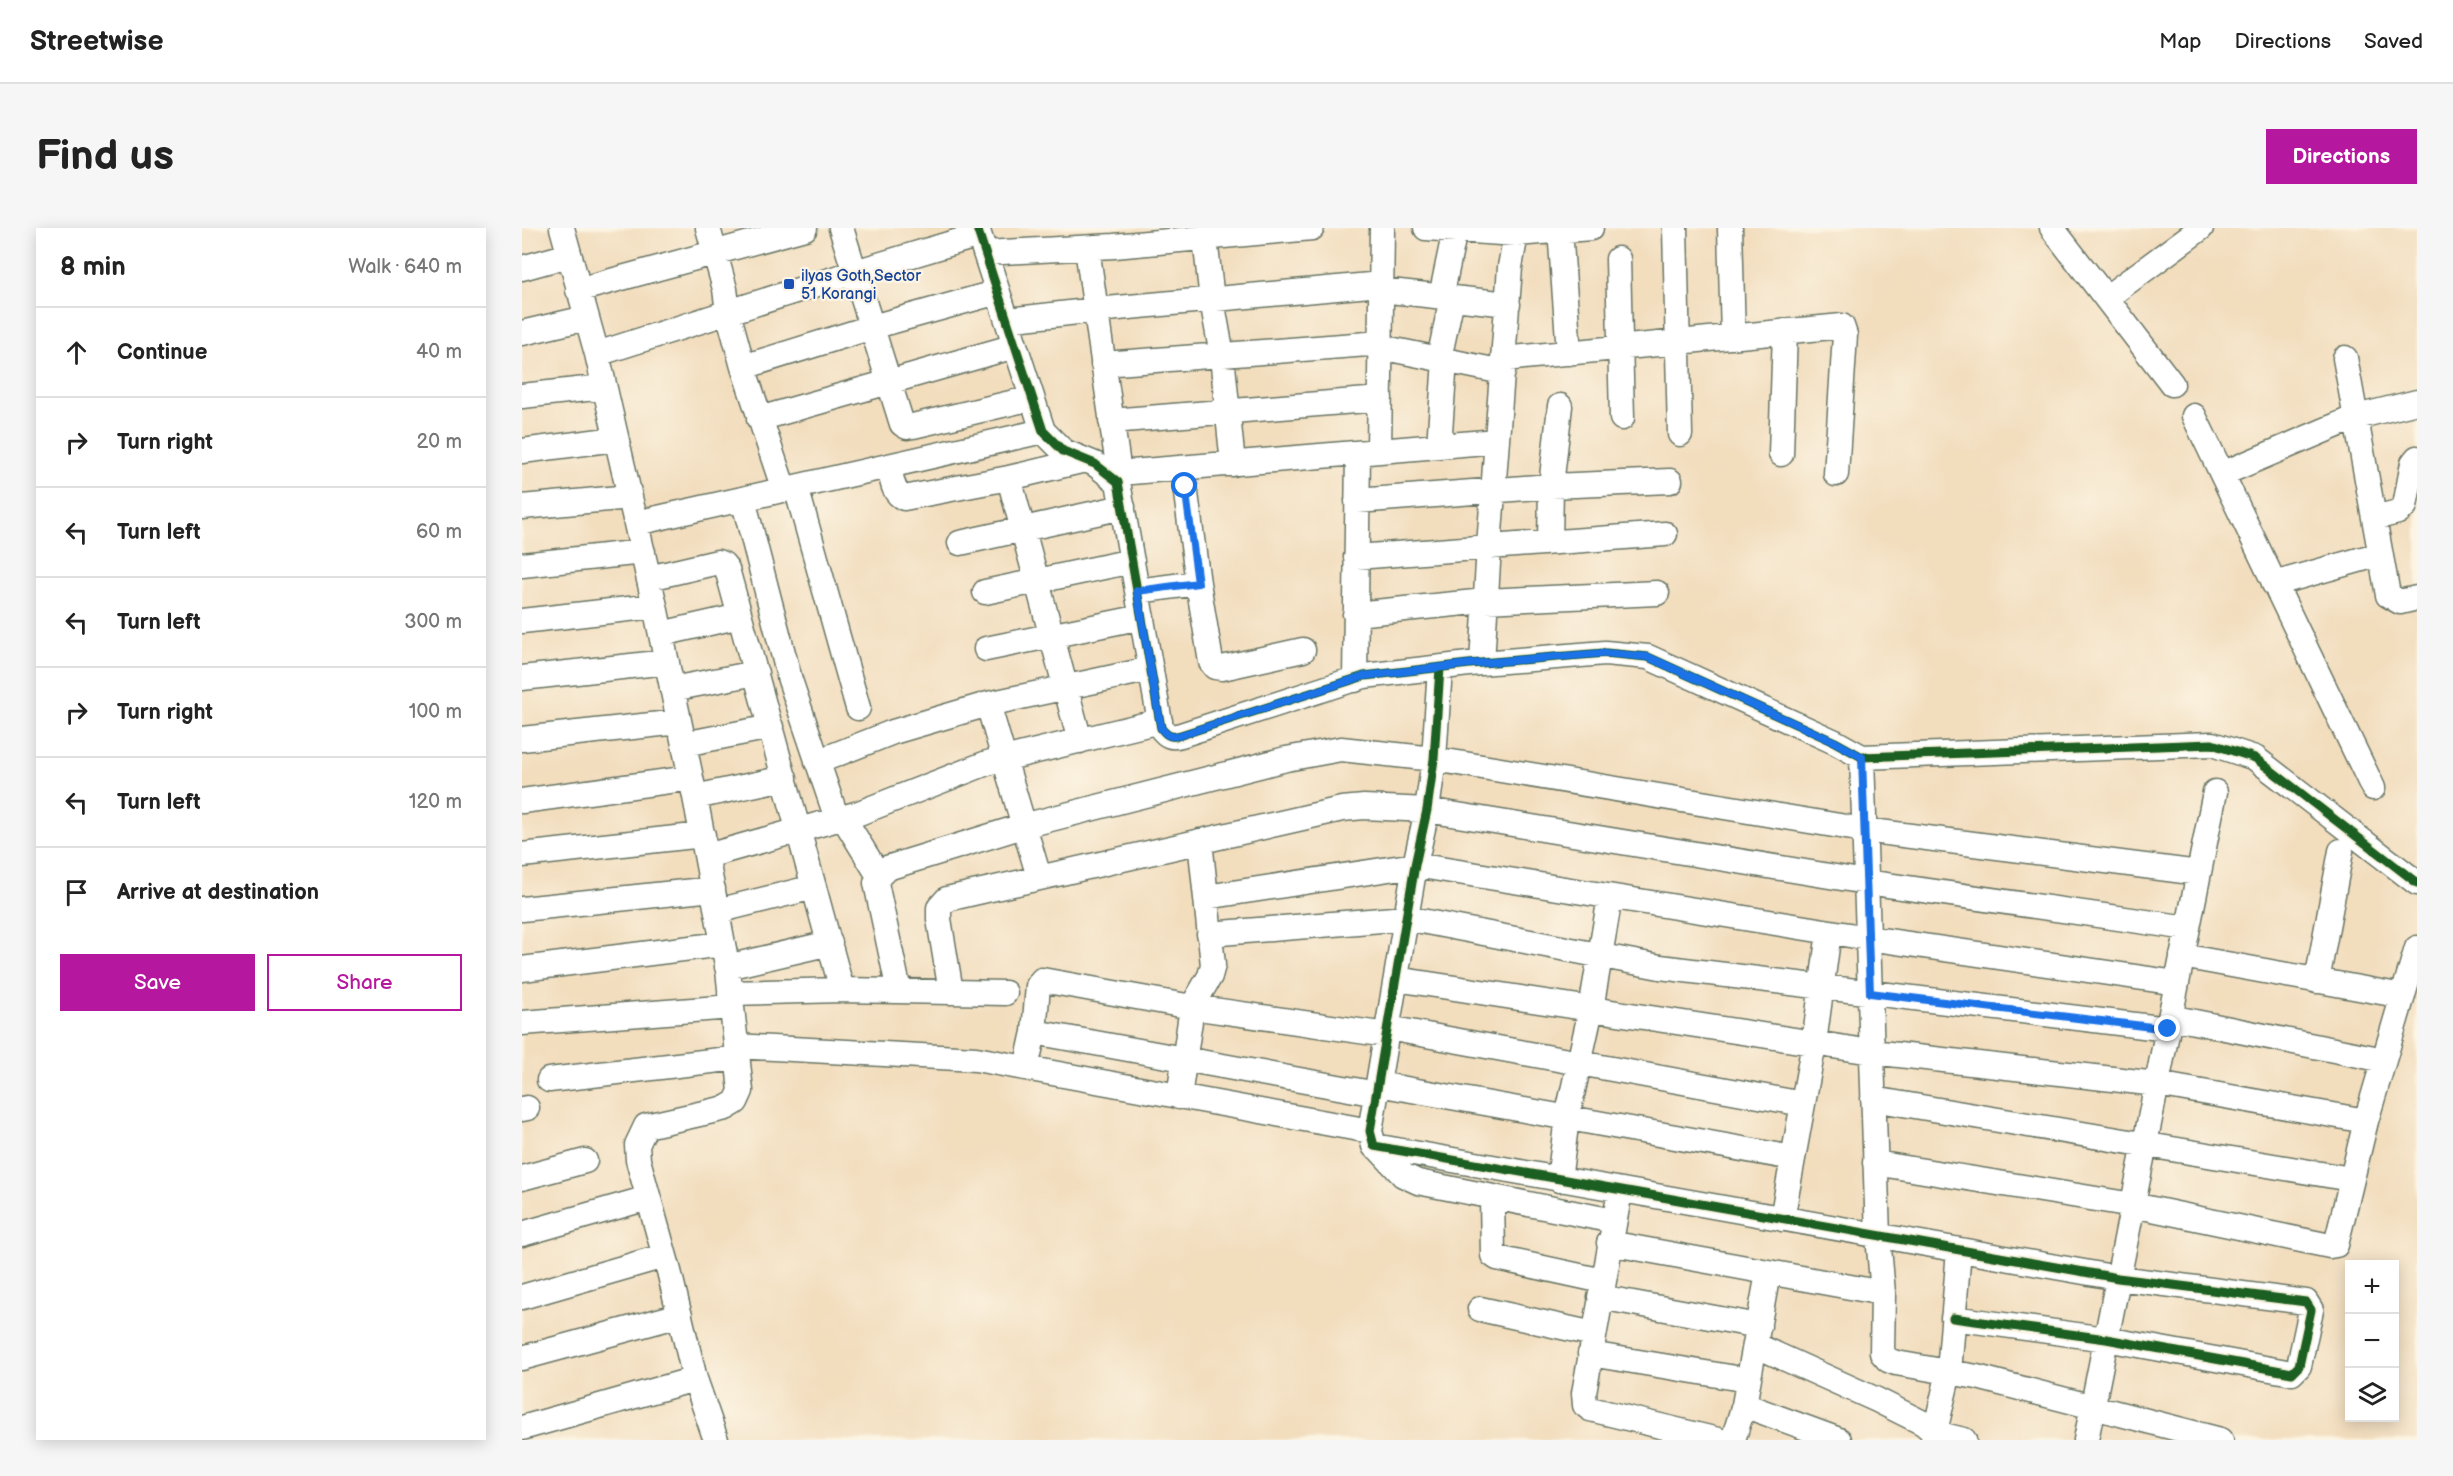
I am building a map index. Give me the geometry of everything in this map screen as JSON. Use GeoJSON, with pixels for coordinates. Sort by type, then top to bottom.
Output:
{"type":"FeatureCollection","features":[{"type":"Feature","properties":{"kind":"street"},"geometry":{"type":"LineString","coordinates":[[562,228],[597,354],[649,578],[705,845],[731,1000],[741,1092],[731,1106],[646,1126],[637,1145],[638,1160],[695,1379],[716,1440]]}},
{"type":"Feature","properties":{"kind":"street"},"geometry":{"type":"LineString","coordinates":[[708,228],[725,289],[728,312],[759,419],[790,488],[858,708]]}},
{"type":"Feature","properties":{"kind":"street"},"geometry":{"type":"LineString","coordinates":[[578,290],[805,228]]}},
{"type":"Feature","properties":{"kind":"street"},"geometry":{"type":"LineString","coordinates":[[841,228],[902,424],[907,427],[1032,398]]}},
{"type":"Feature","properties":{"kind":"street"},"geometry":{"type":"LineString","coordinates":[[597,354],[855,272],[980,239],[1053,239],[1087,248],[1112,237],[1312,228]]}},
{"type":"Feature","properties":{"kind":"street"},"geometry":{"type":"LineString","coordinates":[[1355,680],[1357,501],[1380,399],[1382,228]]}},
{"type":"Feature","properties":{"kind":"street"},"geometry":{"type":"LineString","coordinates":[[1426,228],[1516,234],[1591,228]]}},
{"type":"Feature","properties":{"kind":"street"},"geometry":{"type":"LineString","coordinates":[[1676,228],[1680,434]]}},
{"type":"Feature","properties":{"kind":"street"},"geometry":{"type":"LineString","coordinates":[[1731,228],[1733,337]]}},
{"type":"Feature","properties":{"kind":"street"},"geometry":{"type":"LineString","coordinates":[[2052,228],[2172,384]]}},
{"type":"Feature","properties":{"kind":"street"},"geometry":{"type":"LineString","coordinates":[[2106,298],[2201,228]]}},
{"type":"Feature","properties":{"kind":"street"},"geometry":{"type":"LineString","coordinates":[[1439,446],[1446,297],[1455,230]]}},
{"type":"Feature","properties":{"kind":"street"},"geometry":{"type":"LineString","coordinates":[[1210,234],[1212,300],[1222,356],[1233,464]]}},
{"type":"Feature","properties":{"kind":"street"},"geometry":{"type":"LineString","coordinates":[[1482,663],[1510,267],[1516,234]]}},
{"type":"Feature","properties":{"kind":"street"},"geometry":{"type":"LineString","coordinates":[[980,239],[1043,431],[1063,451],[1113,473],[1497,441]]}},
{"type":"Feature","properties":{"kind":"street"},"geometry":{"type":"LineString","coordinates":[[1561,243],[1569,353]]}},
{"type":"Feature","properties":{"kind":"street"},"geometry":{"type":"LineString","coordinates":[[1087,248],[1111,421],[1113,473],[1118,483],[1123,507],[1161,728],[1167,735],[1174,737],[1364,676],[1605,653],[1648,657],[1835,742],[1862,757],[2212,744],[2255,758],[2417,883]]}},
{"type":"Feature","properties":{"kind":"street"},"geometry":{"type":"LineString","coordinates":[[522,268],[569,255]]}},
{"type":"Feature","properties":{"kind":"street"},"geometry":{"type":"LineString","coordinates":[[1618,258],[1622,418]]}},
{"type":"Feature","properties":{"kind":"street"},"geometry":{"type":"LineString","coordinates":[[1007,320],[1096,310],[1381,287],[1508,304]]}},
{"type":"Feature","properties":{"kind":"street"},"geometry":{"type":"LineString","coordinates":[[743,367],[872,327],[998,292]]}},
{"type":"Feature","properties":{"kind":"street"},"geometry":{"type":"LineString","coordinates":[[522,333],[586,318]]}},
{"type":"Feature","properties":{"kind":"street"},"geometry":{"type":"LineString","coordinates":[[1103,364],[1381,345],[1442,360],[1503,366],[1569,353],[1837,325],[1844,329],[1836,474]]}},
{"type":"Feature","properties":{"kind":"street"},"geometry":{"type":"LineString","coordinates":[[1781,454],[1785,331]]}},
{"type":"Feature","properties":{"kind":"street"},"geometry":{"type":"LineString","coordinates":[[759,419],[1015,346]]}},
{"type":"Feature","properties":{"kind":"street"},"geometry":{"type":"LineString","coordinates":[[2345,358],[2388,596],[2400,602],[2417,598]]}},
{"type":"Feature","properties":{"kind":"street"},"geometry":{"type":"LineString","coordinates":[[522,396],[604,387]]}},
{"type":"Feature","properties":{"kind":"street"},"geometry":{"type":"LineString","coordinates":[[1111,421],[1380,399]]}},
{"type":"Feature","properties":{"kind":"street"},"geometry":{"type":"LineString","coordinates":[[2222,474],[2356,417],[2417,402]]}},
{"type":"Feature","properties":{"kind":"street"},"geometry":{"type":"LineString","coordinates":[[1550,542],[1551,486],[1560,406]]}},
{"type":"Feature","properties":{"kind":"street"},"geometry":{"type":"LineString","coordinates":[[2194,416],[2373,788]]}},
{"type":"Feature","properties":{"kind":"street"},"geometry":{"type":"LineString","coordinates":[[636,523],[1043,431]]}},
{"type":"Feature","properties":{"kind":"street"},"geometry":{"type":"LineString","coordinates":[[522,451],[616,440]]}},
{"type":"Feature","properties":{"kind":"street"},"geometry":{"type":"LineString","coordinates":[[2374,518],[2398,512],[2405,506],[2413,463],[2417,458]]}},
{"type":"Feature","properties":{"kind":"street"},"geometry":{"type":"LineString","coordinates":[[889,466],[895,491],[897,495],[904,498],[1009,478],[1085,460]]}},
{"type":"Feature","properties":{"kind":"street"},"geometry":{"type":"LineString","coordinates":[[1009,478],[1080,741]]}},
{"type":"Feature","properties":{"kind":"street"},"geometry":{"type":"LineString","coordinates":[[1357,501],[1551,486],[1670,481]]}},
{"type":"Feature","properties":{"kind":"street"},"geometry":{"type":"LineString","coordinates":[[1185,486],[1211,662],[1222,668],[1304,650]]}},
{"type":"Feature","properties":{"kind":"street"},"geometry":{"type":"LineString","coordinates":[[522,507],[630,496]]}},
{"type":"Feature","properties":{"kind":"street"},"geometry":{"type":"LineString","coordinates":[[743,499],[790,680],[817,762],[840,818],[879,876]]}},
{"type":"Feature","properties":{"kind":"street"},"geometry":{"type":"LineString","coordinates":[[960,543],[1123,507]]}},
{"type":"Feature","properties":{"kind":"street"},"geometry":{"type":"LineString","coordinates":[[1356,557],[1665,534]]}},
{"type":"Feature","properties":{"kind":"street"},"geometry":{"type":"LineString","coordinates":[[522,565],[642,552]]}},
{"type":"Feature","properties":{"kind":"street"},"geometry":{"type":"LineString","coordinates":[[2274,584],[2380,554]]}},
{"type":"Feature","properties":{"kind":"street"},"geometry":{"type":"LineString","coordinates":[[985,592],[1132,561]]}},
{"type":"Feature","properties":{"kind":"street"},"geometry":{"type":"LineString","coordinates":[[649,578],[718,562],[727,569],[842,990]]}},
{"type":"Feature","properties":{"kind":"street"},"geometry":{"type":"LineString","coordinates":[[1137,591],[1198,583]]}},
{"type":"Feature","properties":{"kind":"street"},"geometry":{"type":"LineString","coordinates":[[1356,614],[1485,601],[1657,592]]}},
{"type":"Feature","properties":{"kind":"street"},"geometry":{"type":"LineString","coordinates":[[522,621],[655,606]]}},
{"type":"Feature","properties":{"kind":"street"},"geometry":{"type":"LineString","coordinates":[[661,634],[741,616]]}},
{"type":"Feature","properties":{"kind":"street"},"geometry":{"type":"LineString","coordinates":[[986,649],[1142,617]]}},
{"type":"Feature","properties":{"kind":"street"},"geometry":{"type":"LineString","coordinates":[[522,678],[667,662]]}},
{"type":"Feature","properties":{"kind":"street"},"geometry":{"type":"LineString","coordinates":[[1440,668],[1434,759],[1427,810],[1415,866],[1377,1089],[1374,1139],[1403,1175],[1411,1180],[1492,1197],[1612,1232],[1768,1273],[1883,1293]]}},
{"type":"Feature","properties":{"kind":"street"},"geometry":{"type":"LineString","coordinates":[[817,762],[892,732],[988,704],[1151,669]]}},
{"type":"Feature","properties":{"kind":"street"},"geometry":{"type":"LineString","coordinates":[[672,689],[756,673]]}},
{"type":"Feature","properties":{"kind":"street"},"geometry":{"type":"LineString","coordinates":[[988,704],[1040,877]]}},
{"type":"Feature","properties":{"kind":"street"},"geometry":{"type":"LineString","coordinates":[[522,855],[705,845],[799,830],[840,818],[987,763],[1160,721]]}},
{"type":"Feature","properties":{"kind":"street"},"geometry":{"type":"LineString","coordinates":[[522,738],[681,733],[771,727]]}},
{"type":"Feature","properties":{"kind":"street"},"geometry":{"type":"LineString","coordinates":[[899,991],[876,884],[879,876],[887,868],[1023,826],[1286,759],[1341,749],[1434,759],[1864,830],[2199,873]]}},
{"type":"Feature","properties":{"kind":"street"},"geometry":{"type":"LineString","coordinates":[[1862,757],[1875,1163],[1883,1293],[1882,1353],[1888,1360],[1977,1377],[2221,1440]]}},
{"type":"Feature","properties":{"kind":"street"},"geometry":{"type":"LineString","coordinates":[[522,801],[693,788],[785,778]]}},
{"type":"Feature","properties":{"kind":"street"},"geometry":{"type":"LineString","coordinates":[[2086,1440],[2215,792]]}},
{"type":"Feature","properties":{"kind":"street"},"geometry":{"type":"LineString","coordinates":[[951,992],[939,919],[941,903],[947,899],[1342,809],[1364,807],[1427,810],[1866,882],[2188,928]]}},
{"type":"Feature","properties":{"kind":"street"},"geometry":{"type":"LineString","coordinates":[[1179,1097],[1192,1007],[1212,972],[1200,841]]}},
{"type":"Feature","properties":{"kind":"street"},"geometry":{"type":"LineString","coordinates":[[2317,981],[2341,850]]}},
{"type":"Feature","properties":{"kind":"street"},"geometry":{"type":"LineString","coordinates":[[1206,897],[1415,866],[1868,938],[2177,983]]}},
{"type":"Feature","properties":{"kind":"street"},"geometry":{"type":"LineString","coordinates":[[522,909],[715,900],[814,887]]}},
{"type":"Feature","properties":{"kind":"street"},"geometry":{"type":"LineString","coordinates":[[1559,1180],[1567,1118],[1591,1009],[1610,897]]}},
{"type":"Feature","properties":{"kind":"street"},"geometry":{"type":"LineString","coordinates":[[1209,934],[1406,918],[1660,967],[1870,993],[2169,1023],[2384,1060]]}},
{"type":"Feature","properties":{"kind":"street"},"geometry":{"type":"LineString","coordinates":[[1782,1219],[1814,1043],[1829,932]]}},
{"type":"Feature","properties":{"kind":"street"},"geometry":{"type":"LineString","coordinates":[[522,969],[725,956],[830,943]]}},
{"type":"Feature","properties":{"kind":"street"},"geometry":{"type":"LineString","coordinates":[[1875,1163],[2133,1205],[2333,1246],[2339,1240],[2350,1179],[2417,948]]}},
{"type":"Feature","properties":{"kind":"street"},"geometry":{"type":"LineString","coordinates":[[2182,956],[2403,996]]}},
{"type":"Feature","properties":{"kind":"street"},"geometry":{"type":"LineString","coordinates":[[1396,979],[1872,1052],[2157,1084],[2366,1121]]}},
{"type":"Feature","properties":{"kind":"street"},"geometry":{"type":"LineString","coordinates":[[1026,1068],[1034,1032],[1038,986],[1042,980],[1192,1007],[1387,1031],[1580,1063],[1803,1104]]}},
{"type":"Feature","properties":{"kind":"street"},"geometry":{"type":"LineString","coordinates":[[522,1023],[842,990],[1005,993]]}},
{"type":"Feature","properties":{"kind":"street"},"geometry":{"type":"LineString","coordinates":[[1034,1032],[1567,1118],[1793,1158]]}},
{"type":"Feature","properties":{"kind":"street"},"geometry":{"type":"LineString","coordinates":[[549,1080],[736,1052],[976,1059],[1179,1097],[1559,1180],[2118,1278],[2306,1302],[2312,1310],[2299,1366],[2292,1373],[2106,1339],[1953,1318]]}},
{"type":"Feature","properties":{"kind":"street"},"geometry":{"type":"LineString","coordinates":[[1873,1099],[2350,1179]]}},
{"type":"Feature","properties":{"kind":"street"},"geometry":{"type":"LineString","coordinates":[[522,1178],[585,1161]]}},
{"type":"Feature","properties":{"kind":"street"},"geometry":{"type":"LineString","coordinates":[[1620,1191],[1584,1399],[1590,1409],[1718,1440]]}},
{"type":"Feature","properties":{"kind":"street"},"geometry":{"type":"LineString","coordinates":[[1492,1197],[1491,1251],[1497,1258],[1757,1336],[1923,1423],[1934,1437],[1964,1440]]}},
{"type":"Feature","properties":{"kind":"street"},"geometry":{"type":"LineString","coordinates":[[522,1234],[648,1198]]}},
{"type":"Feature","properties":{"kind":"street"},"geometry":{"type":"LineString","coordinates":[[1934,1437],[1949,1372],[1959,1250]]}},
{"type":"Feature","properties":{"kind":"street"},"geometry":{"type":"LineString","coordinates":[[522,1297],[664,1256]]}},
{"type":"Feature","properties":{"kind":"street"},"geometry":{"type":"LineString","coordinates":[[1733,1440],[1744,1405],[1768,1273]]}},
{"type":"Feature","properties":{"kind":"street"},"geometry":{"type":"LineString","coordinates":[[1480,1309],[1592,1344],[1748,1380]]}},
{"type":"Feature","properties":{"kind":"street"},"geometry":{"type":"LineString","coordinates":[[522,1358],[680,1315]]}},
{"type":"Feature","properties":{"kind":"street"},"geometry":{"type":"LineString","coordinates":[[522,1428],[695,1379]]}},
{"type":"Feature","properties":{"kind":"street"},"geometry":{"type":"LineString","coordinates":[[1744,1405],[1839,1440]]}},
{"type":"Feature","properties":{"kind":"cycle path"},"geometry":{"type":"LineString","coordinates":[[977,228],[1043,431],[1063,451],[1095,464],[1118,482],[1161,728],[1170,736],[1181,735],[1364,676],[1469,664],[1605,653],[1648,657],[1835,742],[1862,757],[2212,744],[2255,758],[2417,883]]}},
{"type":"Feature","properties":{"kind":"cycle path"},"geometry":{"type":"LineString","coordinates":[[1440,668],[1434,759],[1427,810],[1415,865],[1370,1131],[1374,1146],[2118,1278],[2306,1302],[2311,1310],[2299,1366],[2292,1373],[2106,1339],[1953,1318]]}},
{"type":"Feature","properties":{"kind":"place","name":"ilyas Goth,Sector 51 Korangi"},"geometry":{"type":"Point","coordinates":[789,284]}},
{"type":"Feature","properties":{"kind":"route"},"geometry":{"type":"LineString","coordinates":[[1185,486],[1198,583],[1137,591],[1161,728],[1167,735],[1174,737],[1181,735],[1364,676],[1469,664],[1605,653],[1648,657],[1835,742],[1862,757],[1870,993],[2168,1029]]}}]}
